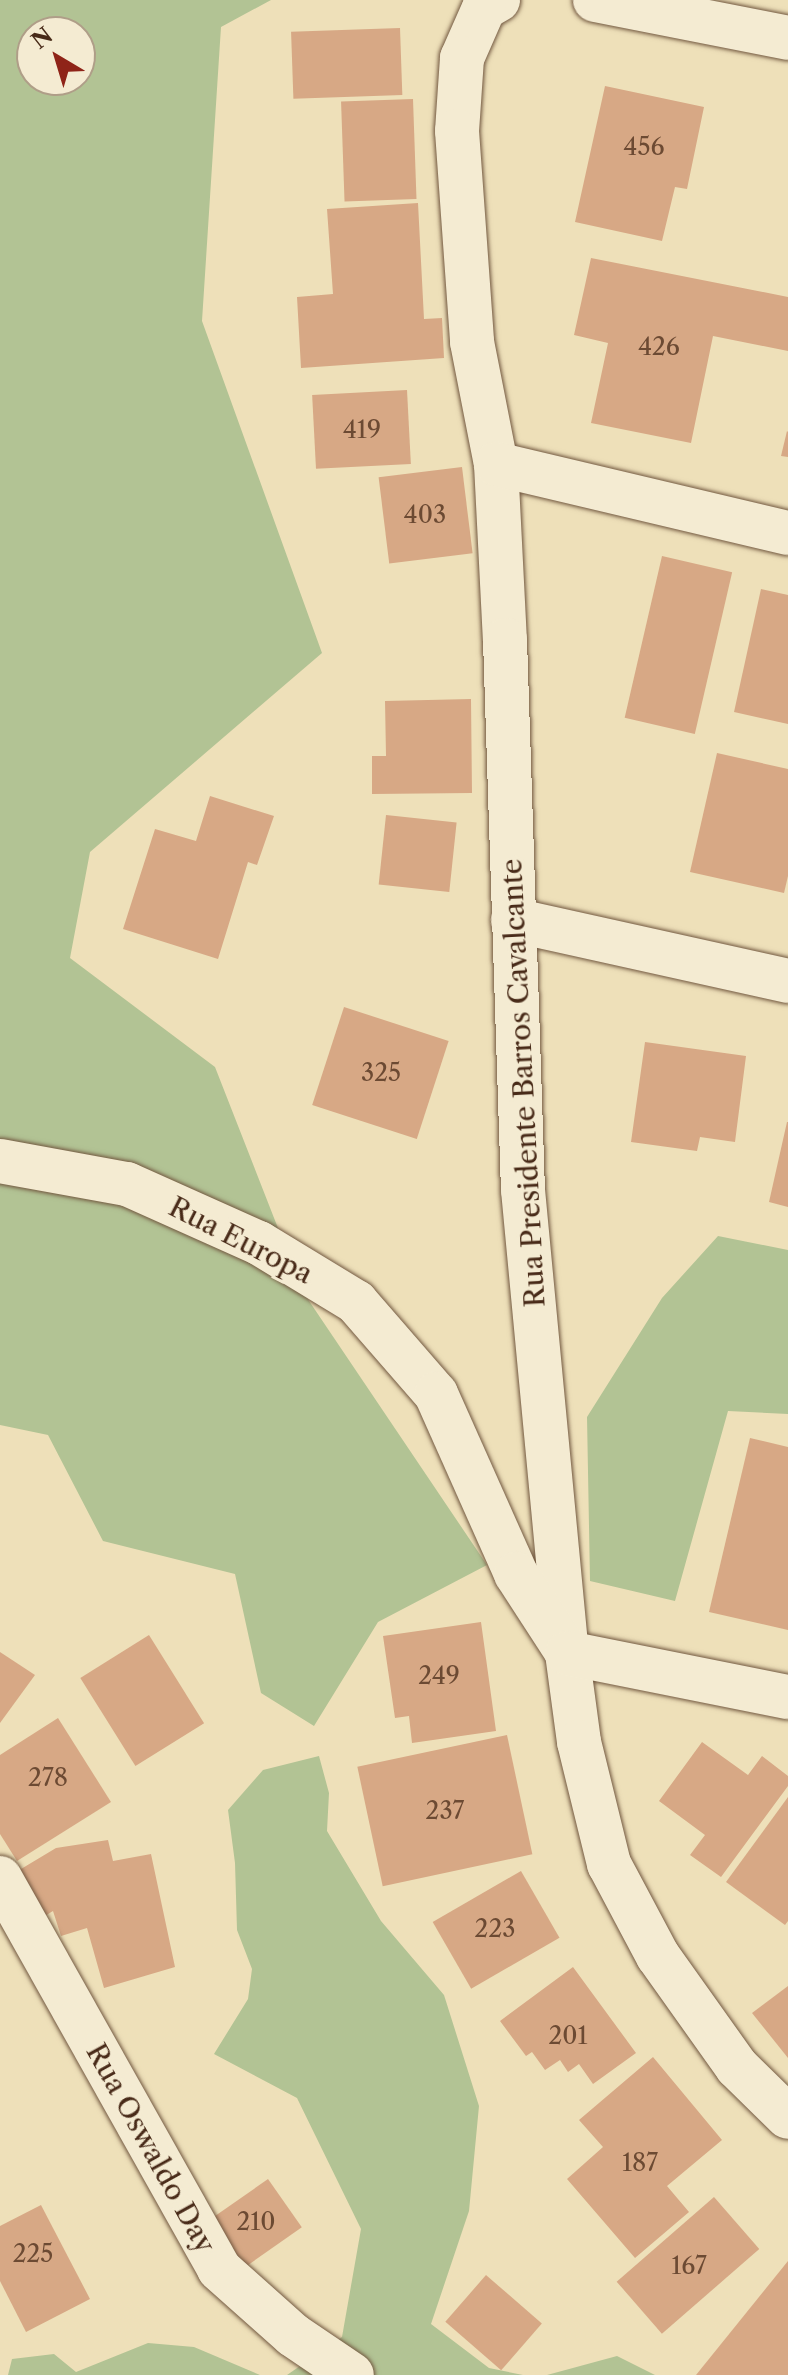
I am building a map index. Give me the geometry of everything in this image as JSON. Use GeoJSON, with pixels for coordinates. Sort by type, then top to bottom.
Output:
{"type":"FeatureCollection","features":[{"type":"Feature","properties":{"kind":"street","name":"Rua Presidente Barros Cavalcante"},"geometry":{"type":"LineString","coordinates":[[498,0],[484,8],[462,58],[457,131],[472,342],[496,464],[505,640],[523,1190],[567,1653],[579,1742],[609,1864],[658,1956],[737,2067],[788,2117]]}},
{"type":"Feature","properties":{"kind":"street"},"geometry":{"type":"LineString","coordinates":[[595,0],[788,38]]}},
{"type":"Feature","properties":{"kind":"street"},"geometry":{"type":"LineString","coordinates":[[496,464],[788,533]]}},
{"type":"Feature","properties":{"kind":"street"},"geometry":{"type":"LineString","coordinates":[[513,920],[788,981]]}},
{"type":"Feature","properties":{"kind":"street","name":"Rua Europa"},"geometry":{"type":"LineString","coordinates":[[0,1161],[127,1184],[259,1243],[356,1302],[436,1394],[516,1574],[567,1653]]}},
{"type":"Feature","properties":{"kind":"street"},"geometry":{"type":"LineString","coordinates":[[567,1653],[788,1697]]}},
{"type":"Feature","properties":{"kind":"street","name":"Rua Oswaldo Day"},"geometry":{"type":"LineString","coordinates":[[0,1878],[219,2269],[293,2335],[352,2375]]}},
{"type":"Feature","properties":{"kind":"green space"},"geometry":{"type":"Polygon","coordinates":[[[0,0],[271,0],[221,27],[202,321],[322,653],[90,852],[70,958],[215,1067],[303,1292],[487,1565],[378,1622],[314,1726],[261,1693],[235,1574],[103,1541],[48,1435],[0,1425],[0,0]]]}},
{"type":"Feature","properties":{"kind":"green space"},"geometry":{"type":"Polygon","coordinates":[[[718,1236],[788,1250],[788,1414],[728,1411],[675,1601],[590,1581],[587,1417],[662,1298],[718,1236]]]}},
{"type":"Feature","properties":{"kind":"green space"},"geometry":{"type":"Polygon","coordinates":[[[319,1756],[329,1793],[327,1831],[381,1921],[444,1995],[479,2106],[469,2211],[431,2324],[489,2368],[523,2375],[287,2375],[342,2337],[361,2229],[297,2098],[214,2054],[248,1999],[252,1969],[237,1930],[235,1863],[228,1810],[263,1770],[319,1756]]]}},
{"type":"Feature","properties":{"kind":"green space"},"geometry":{"type":"Polygon","coordinates":[[[148,2343],[194,2347],[260,2375],[8,2375],[12,2359],[54,2354],[76,2372],[148,2343]]]}},
{"type":"Feature","properties":{"kind":"green space"},"geometry":{"type":"Polygon","coordinates":[[[617,2356],[655,2375],[547,2375],[617,2356]]]}},
{"type":"Feature","properties":{"kind":"building"},"geometry":{"type":"Polygon","coordinates":[[[400,28],[402,95],[293,99],[291,32],[400,28]]]}},
{"type":"Feature","properties":{"kind":"building"},"geometry":{"type":"Polygon","coordinates":[[[605,86],[704,107],[687,189],[675,187],[662,241],[575,222],[605,86]]]}},
{"type":"Feature","properties":{"kind":"building"},"geometry":{"type":"Polygon","coordinates":[[[413,99],[416,199],[345,201],[341,102],[413,99]]]}},
{"type":"Feature","properties":{"kind":"building"},"geometry":{"type":"Polygon","coordinates":[[[418,203],[424,319],[442,318],[444,358],[301,368],[297,297],[333,294],[327,209],[418,203]]]}},
{"type":"Feature","properties":{"kind":"building"},"geometry":{"type":"Polygon","coordinates":[[[591,258],[788,297],[788,351],[713,336],[691,443],[591,423],[608,343],[574,335],[591,258]]]}},
{"type":"Feature","properties":{"kind":"building"},"geometry":{"type":"Polygon","coordinates":[[[407,390],[411,464],[316,469],[312,395],[407,390]]]}},
{"type":"Feature","properties":{"kind":"building"},"geometry":{"type":"Polygon","coordinates":[[[788,432],[788,457],[781,456],[788,432]]]}},
{"type":"Feature","properties":{"kind":"building"},"geometry":{"type":"Polygon","coordinates":[[[462,467],[473,553],[389,564],[379,477],[462,467]]]}},
{"type":"Feature","properties":{"kind":"building"},"geometry":{"type":"Polygon","coordinates":[[[662,556],[732,572],[695,734],[625,718],[662,556]]]}},
{"type":"Feature","properties":{"kind":"building"},"geometry":{"type":"Polygon","coordinates":[[[761,589],[788,595],[788,724],[734,712],[761,589]]]}},
{"type":"Feature","properties":{"kind":"building"},"geometry":{"type":"Polygon","coordinates":[[[471,699],[472,793],[372,794],[372,756],[386,756],[385,701],[471,699]]]}},
{"type":"Feature","properties":{"kind":"building"},"geometry":{"type":"Polygon","coordinates":[[[717,753],[788,769],[788,876],[784,893],[690,872],[717,753]]]}},
{"type":"Feature","properties":{"kind":"building"},"geometry":{"type":"Polygon","coordinates":[[[210,796],[274,816],[257,865],[248,862],[218,959],[123,929],[155,829],[196,841],[210,796]]]}},
{"type":"Feature","properties":{"kind":"building"},"geometry":{"type":"Polygon","coordinates":[[[386,815],[457,822],[449,892],[379,885],[386,815]]]}},
{"type":"Feature","properties":{"kind":"building"},"geometry":{"type":"Polygon","coordinates":[[[344,1007],[449,1041],[417,1139],[312,1105],[344,1007]]]}},
{"type":"Feature","properties":{"kind":"building"},"geometry":{"type":"Polygon","coordinates":[[[645,1042],[746,1056],[735,1142],[700,1137],[697,1151],[631,1142],[645,1042]]]}},
{"type":"Feature","properties":{"kind":"building"},"geometry":{"type":"Polygon","coordinates":[[[788,1122],[788,1207],[769,1202],[788,1122]]]}},
{"type":"Feature","properties":{"kind":"building"},"geometry":{"type":"Polygon","coordinates":[[[750,1438],[788,1447],[788,1630],[709,1612],[750,1438]]]}},
{"type":"Feature","properties":{"kind":"building"},"geometry":{"type":"Polygon","coordinates":[[[481,1622],[496,1731],[412,1743],[409,1716],[395,1718],[383,1636],[481,1622]]]}},
{"type":"Feature","properties":{"kind":"building"},"geometry":{"type":"Polygon","coordinates":[[[149,1635],[204,1723],[135,1766],[80,1678],[149,1635]]]}},
{"type":"Feature","properties":{"kind":"building"},"geometry":{"type":"Polygon","coordinates":[[[0,1652],[35,1675],[0,1723],[0,1652]]]}},
{"type":"Feature","properties":{"kind":"building"},"geometry":{"type":"Polygon","coordinates":[[[58,1718],[111,1802],[17,1861],[0,1834],[0,1755],[58,1718]]]}},
{"type":"Feature","properties":{"kind":"building"},"geometry":{"type":"Polygon","coordinates":[[[507,1735],[532,1854],[383,1886],[357,1767],[507,1735]]]}},
{"type":"Feature","properties":{"kind":"building"},"geometry":{"type":"Polygon","coordinates":[[[702,1742],[748,1775],[762,1756],[788,1776],[788,1786],[721,1877],[690,1855],[705,1835],[659,1801],[702,1742]]]}},
{"type":"Feature","properties":{"kind":"building"},"geometry":{"type":"Polygon","coordinates":[[[788,1797],[788,1921],[785,1925],[726,1882],[788,1797]]]}},
{"type":"Feature","properties":{"kind":"building"},"geometry":{"type":"Polygon","coordinates":[[[108,1840],[113,1861],[151,1854],[175,1967],[104,1988],[87,1928],[61,1936],[53,1911],[43,1917],[16,1872],[56,1848],[108,1840]]]}},
{"type":"Feature","properties":{"kind":"building"},"geometry":{"type":"Polygon","coordinates":[[[521,1871],[560,1938],[471,1989],[433,1922],[521,1871]]]}},
{"type":"Feature","properties":{"kind":"building"},"geometry":{"type":"Polygon","coordinates":[[[573,1967],[636,2053],[593,2084],[579,2064],[568,2072],[560,2060],[545,2070],[532,2052],[526,2056],[500,2021],[573,1967]]]}},
{"type":"Feature","properties":{"kind":"building"},"geometry":{"type":"Polygon","coordinates":[[[788,1986],[788,2058],[752,2013],[788,1986]]]}},
{"type":"Feature","properties":{"kind":"building"},"geometry":{"type":"Polygon","coordinates":[[[653,2057],[722,2140],[667,2186],[689,2212],[635,2258],[567,2179],[603,2147],[579,2120],[653,2057]]]}},
{"type":"Feature","properties":{"kind":"building"},"geometry":{"type":"Polygon","coordinates":[[[268,2179],[302,2227],[245,2267],[211,2219],[268,2179]]]}},
{"type":"Feature","properties":{"kind":"building"},"geometry":{"type":"Polygon","coordinates":[[[714,2197],[759,2249],[662,2334],[617,2282],[714,2197]]]}},
{"type":"Feature","properties":{"kind":"building"},"geometry":{"type":"Polygon","coordinates":[[[41,2205],[90,2299],[26,2332],[0,2281],[0,2226],[41,2205]]]}},
{"type":"Feature","properties":{"kind":"building"},"geometry":{"type":"Polygon","coordinates":[[[788,2261],[788,2375],[696,2375],[788,2261]]]}},
{"type":"Feature","properties":{"kind":"building"},"geometry":{"type":"Polygon","coordinates":[[[486,2275],[542,2324],[501,2370],[445,2322],[486,2275]]]}}]}
